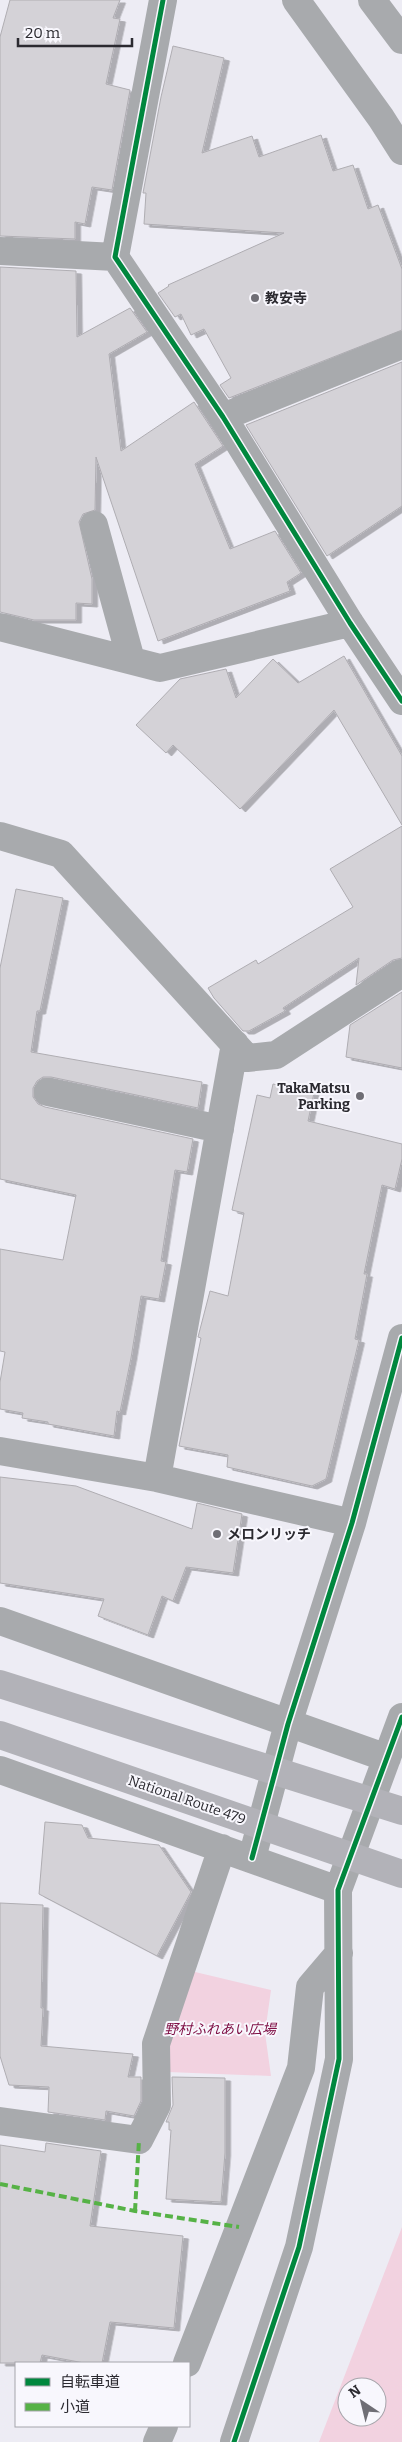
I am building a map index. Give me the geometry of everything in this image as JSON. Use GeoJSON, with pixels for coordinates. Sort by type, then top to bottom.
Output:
{"type":"FeatureCollection","features":[{"type":"Feature","properties":{"kind":"highway"},"geometry":{"type":"LineString","coordinates":[[0,1684],[402,1811]]}},
{"type":"Feature","properties":{"kind":"highway","name":"National Route 479"},"geometry":{"type":"LineString","coordinates":[[0,1735],[402,1874]]}},
{"type":"Feature","properties":{"kind":"street"},"geometry":{"type":"LineString","coordinates":[[163,0],[115,257],[223,417],[350,623],[402,700]]}},
{"type":"Feature","properties":{"kind":"street"},"geometry":{"type":"LineString","coordinates":[[296,0],[381,118],[402,151]]}},
{"type":"Feature","properties":{"kind":"street"},"geometry":{"type":"LineString","coordinates":[[372,0],[402,40]]}},
{"type":"Feature","properties":{"kind":"street"},"geometry":{"type":"LineString","coordinates":[[0,251],[115,257]]}},
{"type":"Feature","properties":{"kind":"street"},"geometry":{"type":"LineString","coordinates":[[223,417],[402,345]]}},
{"type":"Feature","properties":{"kind":"street"},"geometry":{"type":"LineString","coordinates":[[94,525],[131,660]]}},
{"type":"Feature","properties":{"kind":"street"},"geometry":{"type":"LineString","coordinates":[[0,627],[160,668],[350,623]]}},
{"type":"Feature","properties":{"kind":"street"},"geometry":{"type":"LineString","coordinates":[[0,836],[61,854],[247,1058],[276,1055],[402,973]]}},
{"type":"Feature","properties":{"kind":"street"},"geometry":{"type":"LineString","coordinates":[[157,1478],[235,1044]]}},
{"type":"Feature","properties":{"kind":"street"},"geometry":{"type":"LineString","coordinates":[[48,1092],[220,1129]]}},
{"type":"Feature","properties":{"kind":"street"},"geometry":{"type":"LineString","coordinates":[[252,1858],[288,1724],[352,1523],[402,1338]]}},
{"type":"Feature","properties":{"kind":"street"},"geometry":{"type":"LineString","coordinates":[[0,1451],[157,1478],[352,1523]]}},
{"type":"Feature","properties":{"kind":"street"},"geometry":{"type":"LineString","coordinates":[[0,1621],[387,1758]]}},
{"type":"Feature","properties":{"kind":"street"},"geometry":{"type":"LineString","coordinates":[[234,2442],[299,2247],[339,2059],[338,1890],[402,1717]]}},
{"type":"Feature","properties":{"kind":"street"},"geometry":{"type":"LineString","coordinates":[[0,1770],[338,1890]]}},
{"type":"Feature","properties":{"kind":"street"},"geometry":{"type":"LineString","coordinates":[[0,2121],[139,2140],[157,2105],[156,2044],[222,1848]]}},
{"type":"Feature","properties":{"kind":"street"},"geometry":{"type":"LineString","coordinates":[[187,2362],[301,2068],[310,1987],[339,1954]]}},
{"type":"Feature","properties":{"kind":"street"},"geometry":{"type":"LineString","coordinates":[[157,2442],[164,2427]]}},
{"type":"Feature","properties":{"kind":"green space","name":"野村ふれあい広場"},"geometry":{"type":"Polygon","coordinates":[[[191,1971],[271,1990],[265,2033],[271,2076],[168,2072],[166,2044],[191,1971]]]}},
{"type":"Feature","properties":{"kind":"green space"},"geometry":{"type":"Polygon","coordinates":[[[402,2227],[402,2442],[319,2442],[337,2395],[337,2427],[387,2427],[387,2377],[344,2377],[402,2227]]]}},
{"type":"Feature","properties":{"kind":"building"},"geometry":{"type":"Polygon","coordinates":[[[10,0],[120,0],[113,18],[120,19],[106,84],[130,90],[112,190],[92,187],[85,224],[75,222],[75,239],[0,236],[0,37],[10,0]]]}},
{"type":"Feature","properties":{"kind":"building"},"geometry":{"type":"Polygon","coordinates":[[[173,46],[224,58],[202,153],[252,136],[259,157],[321,135],[333,171],[353,165],[368,209],[378,205],[402,269],[402,330],[229,398],[220,385],[231,378],[204,329],[191,335],[181,314],[175,317],[158,293],[168,285],[284,233],[144,224],[146,193],[143,193],[161,97],[173,46]]]}},
{"type":"Feature","properties":{"kind":"building"},"geometry":{"type":"Polygon","coordinates":[[[0,267],[76,271],[77,337],[130,308],[147,332],[109,354],[121,451],[194,402],[223,446],[195,464],[230,549],[275,531],[301,573],[287,582],[290,591],[158,641],[96,457],[95,510],[83,514],[79,522],[92,579],[92,604],[76,603],[76,620],[34,620],[0,612],[0,267]]]}},
{"type":"Feature","properties":{"kind":"building"},"geometry":{"type":"Polygon","coordinates":[[[402,362],[402,506],[327,556],[246,425],[402,362]]]}},
{"type":"Feature","properties":{"kind":"building"},"geometry":{"type":"Polygon","coordinates":[[[344,656],[402,756],[402,825],[334,710],[240,809],[173,745],[166,753],[136,725],[180,679],[226,669],[236,698],[273,659],[298,683],[344,656]]]}},
{"type":"Feature","properties":{"kind":"building"},"geometry":{"type":"Polygon","coordinates":[[[402,826],[402,958],[393,960],[356,985],[359,958],[283,1008],[285,1011],[249,1031],[243,1031],[214,998],[208,988],[256,960],[258,964],[353,907],[330,869],[402,826]]]}},
{"type":"Feature","properties":{"kind":"building"},"geometry":{"type":"Polygon","coordinates":[[[16,889],[63,898],[40,1011],[37,1011],[31,1052],[202,1082],[198,1108],[51,1077],[43,1077],[37,1081],[33,1088],[33,1097],[38,1104],[45,1107],[193,1139],[187,1172],[175,1170],[161,1261],[166,1262],[159,1299],[141,1296],[131,1358],[120,1412],[117,1411],[114,1436],[22,1418],[23,1413],[0,1409],[0,1382],[5,1352],[0,1351],[0,1249],[63,1260],[76,1195],[0,1179],[0,968],[16,889]]]}},
{"type":"Feature","properties":{"kind":"building"},"geometry":{"type":"Polygon","coordinates":[[[402,992],[402,1068],[346,1057],[350,1025],[402,992]]]}},
{"type":"Feature","properties":{"kind":"building"},"geometry":{"type":"Polygon","coordinates":[[[273,1084],[314,1093],[308,1121],[402,1144],[402,1159],[395,1189],[382,1185],[364,1274],[367,1274],[355,1339],[359,1340],[326,1479],[312,1486],[227,1467],[228,1455],[179,1446],[201,1338],[198,1337],[210,1291],[228,1296],[244,1213],[232,1210],[257,1095],[270,1098],[273,1084]]]}},
{"type":"Feature","properties":{"kind":"building"},"geometry":{"type":"Polygon","coordinates":[[[0,1477],[76,1486],[192,1529],[197,1503],[242,1514],[233,1573],[186,1567],[173,1601],[162,1596],[148,1635],[98,1616],[104,1599],[0,1583],[0,1477]]]}},
{"type":"Feature","properties":{"kind":"building"},"geometry":{"type":"Polygon","coordinates":[[[45,1822],[82,1825],[88,1838],[159,1845],[191,1892],[157,1956],[39,1894],[45,1822]]]}},
{"type":"Feature","properties":{"kind":"building"},"geometry":{"type":"Polygon","coordinates":[[[0,1903],[43,1905],[41,2046],[133,2054],[128,2077],[141,2077],[141,2101],[134,2116],[106,2111],[105,2120],[48,2112],[49,2087],[9,2085],[0,2056],[0,1903]]]}},
{"type":"Feature","properties":{"kind":"building"},"geometry":{"type":"Polygon","coordinates":[[[172,2077],[225,2078],[225,2153],[221,2202],[166,2199],[171,2130],[169,2130],[169,2122],[166,2122],[173,2105],[172,2077]]]}},
{"type":"Feature","properties":{"kind":"building"},"geometry":{"type":"Polygon","coordinates":[[[46,2143],[101,2151],[90,2226],[183,2236],[174,2328],[110,2322],[102,2362],[79,2362],[42,2355],[40,2362],[0,2363],[0,2145],[45,2152],[46,2143]]]}},
{"type":"Feature","properties":{"kind":"marked path"},"geometry":{"type":"LineString","coordinates":[[135,2211],[139,2140]]}},
{"type":"Feature","properties":{"kind":"marked path"},"geometry":{"type":"LineString","coordinates":[[0,2184],[135,2211],[239,2227]]}},
{"type":"Feature","properties":{"kind":"cycle path"},"geometry":{"type":"LineString","coordinates":[[163,0],[115,257],[223,417],[350,623],[402,701]]}},
{"type":"Feature","properties":{"kind":"cycle path"},"geometry":{"type":"LineString","coordinates":[[252,1858],[288,1724],[352,1523],[402,1338]]}},
{"type":"Feature","properties":{"kind":"cycle path"},"geometry":{"type":"LineString","coordinates":[[234,2442],[299,2247],[339,2059],[338,1890],[402,1717]]}},
{"type":"Feature","properties":{"kind":"place","name":"教安寺"},"geometry":{"type":"Point","coordinates":[255,298]}},
{"type":"Feature","properties":{"kind":"place","name":"TakaMatsu Parking"},"geometry":{"type":"Point","coordinates":[360,1096]}},
{"type":"Feature","properties":{"kind":"place","name":"メロンリッチ"},"geometry":{"type":"Point","coordinates":[217,1534]}}]}
